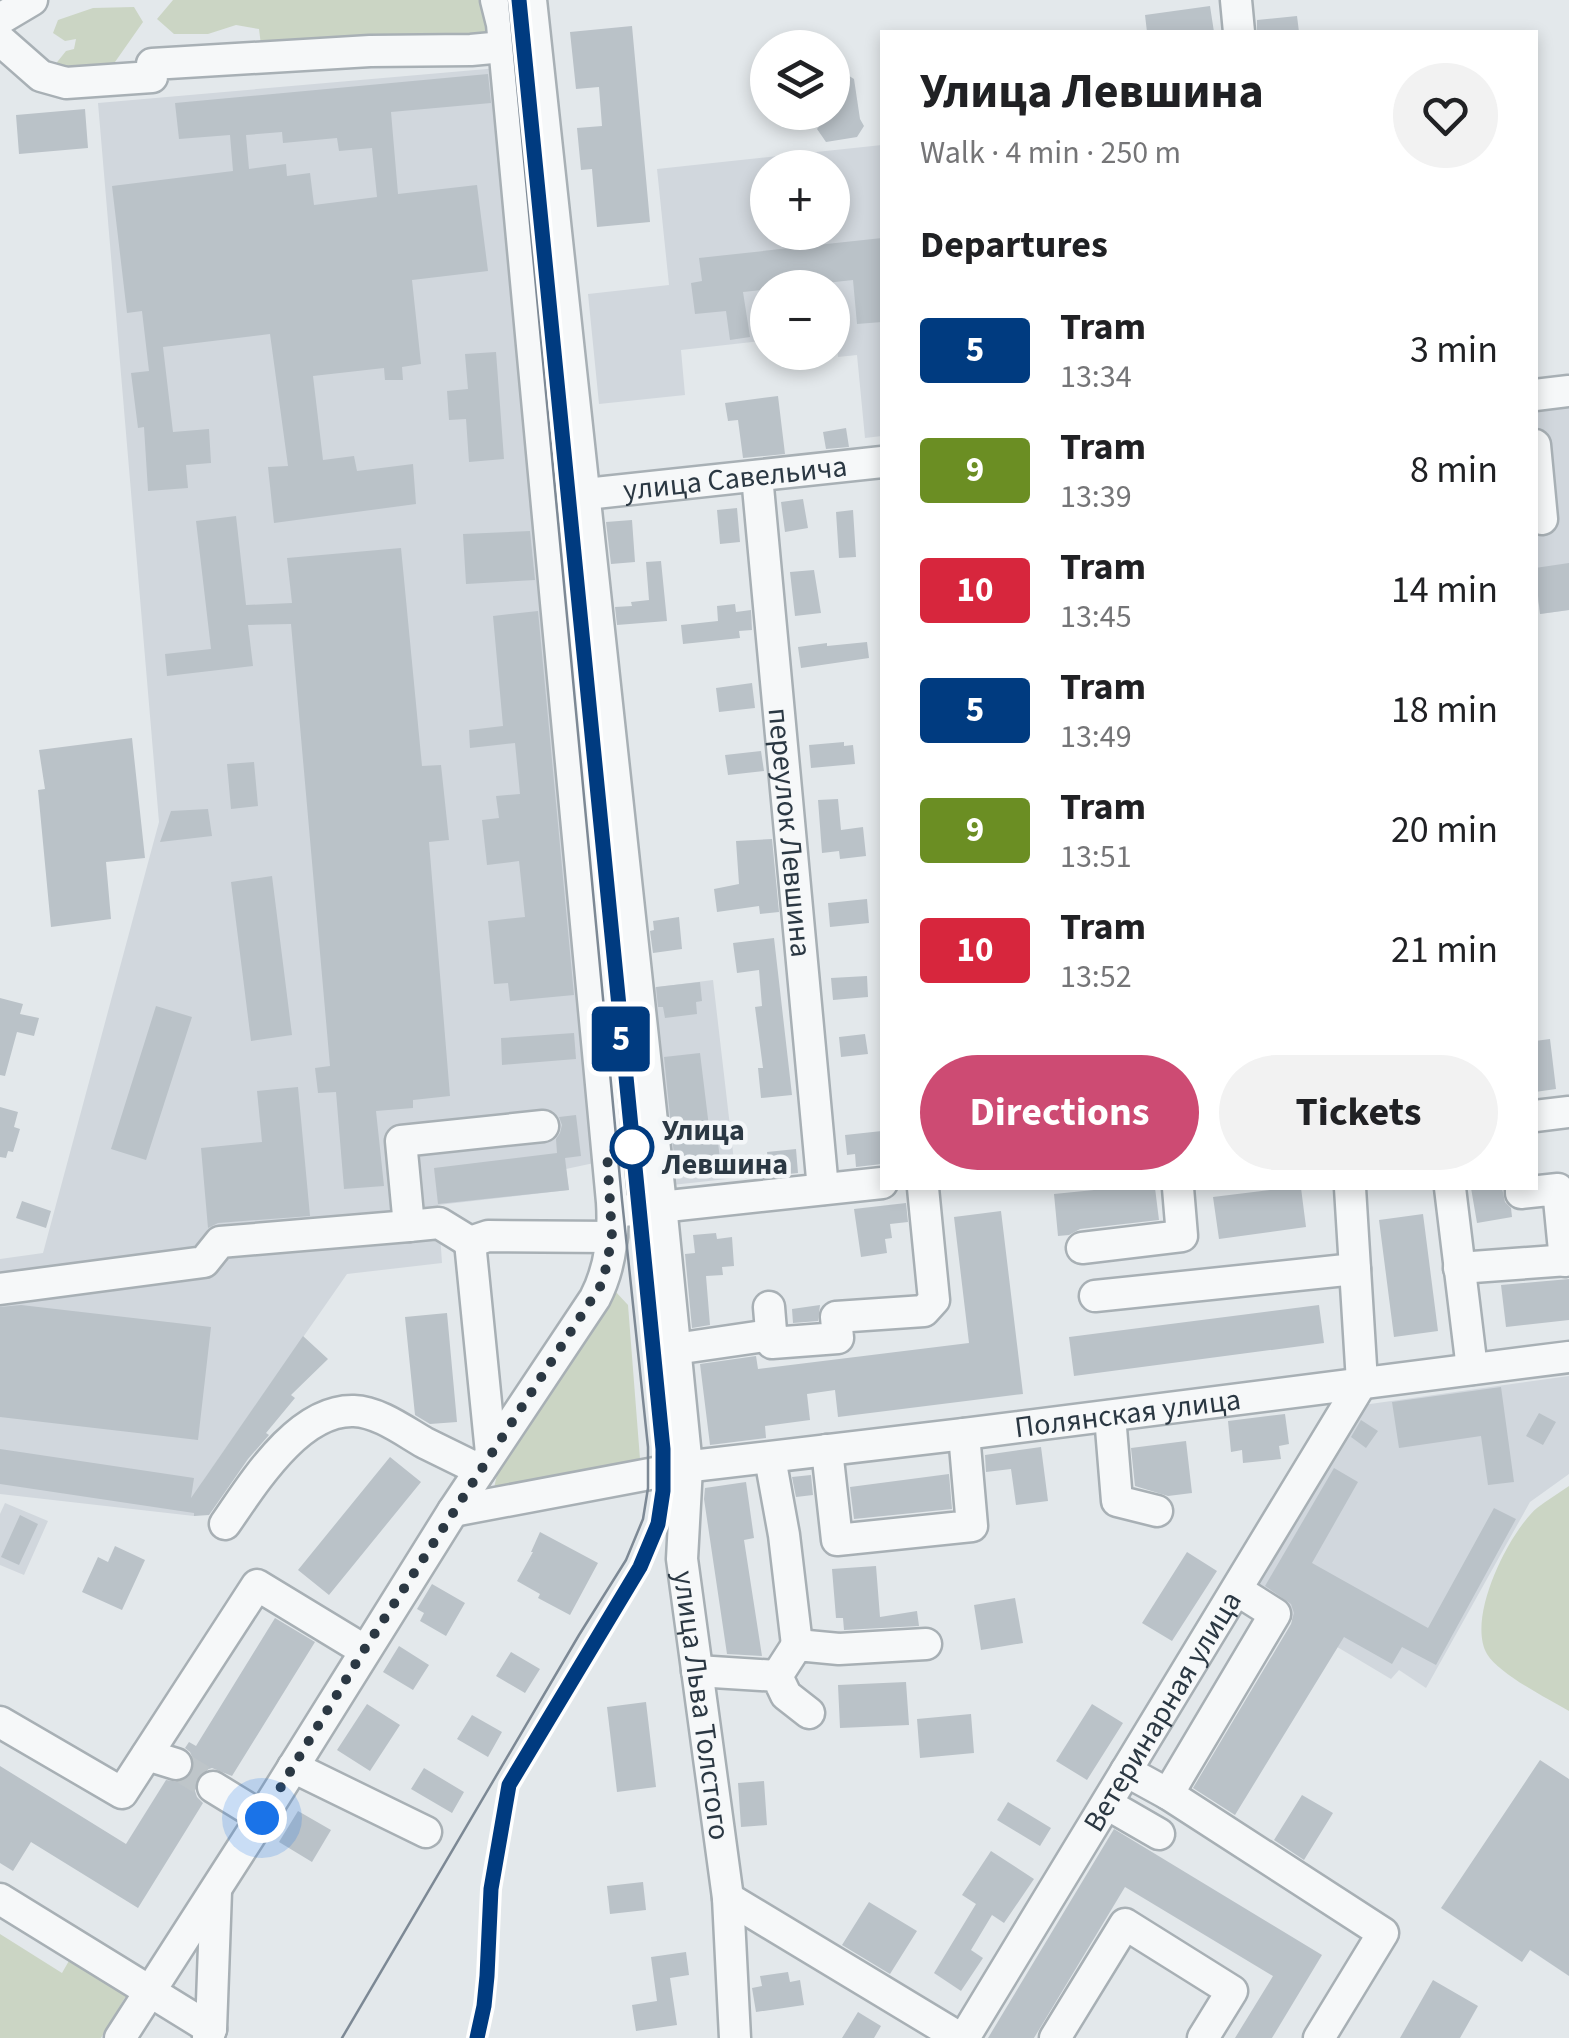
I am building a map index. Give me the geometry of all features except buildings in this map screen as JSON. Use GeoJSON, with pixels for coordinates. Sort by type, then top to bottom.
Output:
{"type":"FeatureCollection","features":[{"type":"Feature","properties":{"kind":"street"},"geometry":{"type":"LineString","coordinates":[[0,19],[32,0]]}},
{"type":"Feature","properties":{"kind":"street"},"geometry":{"type":"LineString","coordinates":[[120,2038],[262,1818],[364,1650],[603,1282],[612,1224],[502,24],[496,0]]}},
{"type":"Feature","properties":{"kind":"street","name":"улица Льва Толстого"},"geometry":{"type":"LineString","coordinates":[[532,0],[662,1206],[687,1467],[682,1559],[728,1898],[736,2038]]}},
{"type":"Feature","properties":{"kind":"street"},"geometry":{"type":"LineString","coordinates":[[1236,0],[1239,30]]}},
{"type":"Feature","properties":{"kind":"street"},"geometry":{"type":"LineString","coordinates":[[0,40],[41,76],[66,83],[152,76],[152,64],[503,47]]}},
{"type":"Feature","properties":{"kind":"street"},"geometry":{"type":"LineString","coordinates":[[1538,394],[1569,391]]}},
{"type":"Feature","properties":{"kind":"street","name":"улица Савельича"},"geometry":{"type":"LineString","coordinates":[[586,494],[880,462]]}},
{"type":"Feature","properties":{"kind":"street","name":"переулок Левшина"},"geometry":{"type":"LineString","coordinates":[[757,476],[823,1189]]}},
{"type":"Feature","properties":{"kind":"street"},"geometry":{"type":"LineString","coordinates":[[1538,477],[1542,519]]}},
{"type":"Feature","properties":{"kind":"street"},"geometry":{"type":"LineString","coordinates":[[1538,1116],[1569,1112]]}},
{"type":"Feature","properties":{"kind":"street"},"geometry":{"type":"LineString","coordinates":[[410,1226],[401,1141],[543,1126]]}},
{"type":"Feature","properties":{"kind":"street"},"geometry":{"type":"LineString","coordinates":[[0,1289],[204,1262],[220,1242],[439,1224],[470,1242],[488,1236],[612,1224],[662,1206],[880,1183]]}},
{"type":"Feature","properties":{"kind":"street"},"geometry":{"type":"LineString","coordinates":[[1460,1268],[1567,1260],[1558,1189],[1521,1190]]}},
{"type":"Feature","properties":{"kind":"street"},"geometry":{"type":"LineString","coordinates":[[675,1350],[770,1321],[772,1344],[838,1338],[836,1317],[924,1311],[934,1300],[923,1190]]}},
{"type":"Feature","properties":{"kind":"street"},"geometry":{"type":"LineString","coordinates":[[1082,1248],[1182,1236],[1178,1190]]}},
{"type":"Feature","properties":{"kind":"street"},"geometry":{"type":"LineString","coordinates":[[1350,1190],[1362,1382]]}},
{"type":"Feature","properties":{"kind":"street"},"geometry":{"type":"LineString","coordinates":[[1450,1190],[1472,1369]]}},
{"type":"Feature","properties":{"kind":"street"},"geometry":{"type":"LineString","coordinates":[[470,1242],[486,1462]]}},
{"type":"Feature","properties":{"kind":"street"},"geometry":{"type":"LineString","coordinates":[[1095,1296],[1355,1269]]}},
{"type":"Feature","properties":{"kind":"street","name":"Полянская улица"},"geometry":{"type":"LineString","coordinates":[[453,1511],[687,1467],[1569,1357]]}},
{"type":"Feature","properties":{"kind":"street","name":"Ветеринарная улица"},"geometry":{"type":"LineString","coordinates":[[962,2038],[1362,1382]]}},
{"type":"Feature","properties":{"kind":"street"},"geometry":{"type":"LineString","coordinates":[[224,1524],[292,1438],[328,1416],[356,1411],[486,1462]]}},
{"type":"Feature","properties":{"kind":"street"},"geometry":{"type":"LineString","coordinates":[[1110,1416],[1117,1501],[1157,1511]]}},
{"type":"Feature","properties":{"kind":"street"},"geometry":{"type":"LineString","coordinates":[[827,1450],[837,1540],[972,1526],[964,1434]]}},
{"type":"Feature","properties":{"kind":"street"},"geometry":{"type":"LineString","coordinates":[[770,1458],[798,1645],[778,1676]]}},
{"type":"Feature","properties":{"kind":"street"},"geometry":{"type":"LineString","coordinates":[[0,1722],[122,1793],[161,1759],[257,1585],[364,1650]]}},
{"type":"Feature","properties":{"kind":"street"},"geometry":{"type":"LineString","coordinates":[[1168,1794],[1275,1614],[1237,1590]]}},
{"type":"Feature","properties":{"kind":"street"},"geometry":{"type":"LineString","coordinates":[[798,1645],[839,1649],[926,1644]]}},
{"type":"Feature","properties":{"kind":"street"},"geometry":{"type":"LineString","coordinates":[[697,1672],[778,1676]]}},
{"type":"Feature","properties":{"kind":"street"},"geometry":{"type":"LineString","coordinates":[[1185,1674],[1225,1698]]}},
{"type":"Feature","properties":{"kind":"street"},"geometry":{"type":"LineString","coordinates":[[778,1676],[786,1695],[809,1713]]}},
{"type":"Feature","properties":{"kind":"street"},"geometry":{"type":"LineString","coordinates":[[293,1767],[426,1832]]}},
{"type":"Feature","properties":{"kind":"street"},"geometry":{"type":"LineString","coordinates":[[1126,1771],[1383,1933],[1318,2038]]}},
{"type":"Feature","properties":{"kind":"street"},"geometry":{"type":"LineString","coordinates":[[213,1788],[262,1818]]}},
{"type":"Feature","properties":{"kind":"street"},"geometry":{"type":"LineString","coordinates":[[1106,1804],[1159,1834]]}},
{"type":"Feature","properties":{"kind":"street"},"geometry":{"type":"LineString","coordinates":[[210,2034],[216,1888]]}},
{"type":"Feature","properties":{"kind":"street"},"geometry":{"type":"LineString","coordinates":[[728,1898],[962,2038]]}},
{"type":"Feature","properties":{"kind":"street"},"geometry":{"type":"LineString","coordinates":[[0,1899],[151,1990],[210,2034]]}},
{"type":"Feature","properties":{"kind":"street"},"geometry":{"type":"LineString","coordinates":[[1055,2038],[1126,1924],[1232,1991],[1203,2038]]}},
{"type":"Feature","properties":{"kind":"shaded area"},"geometry":{"type":"Polygon","coordinates":[[[498,68],[594,1163],[566,1169],[569,1190],[438,1205],[442,1263],[347,1274],[203,1481],[194,1516],[0,1494],[0,1259],[43,1253],[159,822],[98,103],[498,68]]]}},
{"type":"Feature","properties":{"kind":"shaded area"},"geometry":{"type":"Polygon","coordinates":[[[880,145],[880,436],[865,438],[857,355],[850,356],[850,270],[750,270],[750,342],[681,350],[685,395],[599,404],[588,294],[669,285],[657,169],[750,159],[750,250],[850,250],[850,150],[835,150],[880,145]]]}},
{"type":"Feature","properties":{"kind":"shaded area"},"geometry":{"type":"Polygon","coordinates":[[[1569,402],[1569,610],[1540,614],[1538,600],[1538,405],[1569,402]]]}},
{"type":"Feature","properties":{"kind":"shaded area"},"geometry":{"type":"Polygon","coordinates":[[[713,980],[736,1178],[672,1185],[650,988],[713,980]]]}},
{"type":"Feature","properties":{"kind":"shaded area"},"geometry":{"type":"Polygon","coordinates":[[[1569,1376],[1569,1474],[1530,1502],[1426,1688],[1399,1670],[1391,1679],[1248,1594],[1363,1405],[1569,1376]]]}},
{"type":"Feature","properties":{"kind":"shaded area"},"geometry":{"type":"Polygon","coordinates":[[[5,1503],[48,1521],[24,1575],[0,1565],[0,1514],[5,1503]]]}},
{"type":"Feature","properties":{"kind":"green space"},"geometry":{"type":"Polygon","coordinates":[[[173,0],[484,0],[488,15],[485,36],[453,33],[261,45],[259,29],[236,25],[208,34],[174,34],[157,19],[173,0]]]}},
{"type":"Feature","properties":{"kind":"green space"},"geometry":{"type":"Polygon","coordinates":[[[134,7],[143,22],[108,72],[80,80],[54,66],[66,51],[74,49],[76,39],[65,41],[53,33],[58,20],[93,8],[134,7]]]}},
{"type":"Feature","properties":{"kind":"green space"},"geometry":{"type":"Polygon","coordinates":[[[615,1291],[628,1305],[640,1459],[623,1475],[520,1492],[494,1488],[500,1461],[592,1316],[615,1291]]]}},
{"type":"Feature","properties":{"kind":"green space"},"geometry":{"type":"Polygon","coordinates":[[[1569,1486],[1569,1711],[1493,1662],[1482,1638],[1482,1619],[1494,1576],[1514,1536],[1537,1508],[1569,1486]]]}},
{"type":"Feature","properties":{"kind":"green space"},"geometry":{"type":"Polygon","coordinates":[[[0,1934],[62,1973],[70,1959],[127,1994],[101,2038],[0,2038],[0,1934]]]}},
{"type":"Feature","properties":{"kind":"tunnel"},"geometry":{"type":"LineString","coordinates":[[176,1764],[213,1787]]}},
{"type":"Feature","properties":{"kind":"tram line"},"geometry":{"type":"LineString","coordinates":[[342,2038],[626,1560],[643,1519],[648,1488],[648,1447],[509,0]]}},
{"type":"Feature","properties":{"kind":"tram line","name":"5"},"geometry":{"type":"LineString","coordinates":[[477,2038],[487,1976],[491,1889],[509,1785],[640,1567],[658,1524],[663,1491],[663,1449],[519,0]]}},
{"type":"Feature","properties":{"kind":"tram line"},"geometry":{"type":"LineString","coordinates":[[477,2038],[484,2006],[491,1889],[509,1785],[640,1567],[658,1524],[663,1449],[628,1103]]}},
{"type":"Feature","properties":{"kind":"place","name":"Улица Левшина"},"geometry":{"type":"Point","coordinates":[632,1147]}},
{"type":"Feature","properties":{"kind":"route"},"geometry":{"type":"LineString","coordinates":[[262,1818],[364,1650],[603,1282],[612,1237],[607,1152],[632,1147]]}}]}
